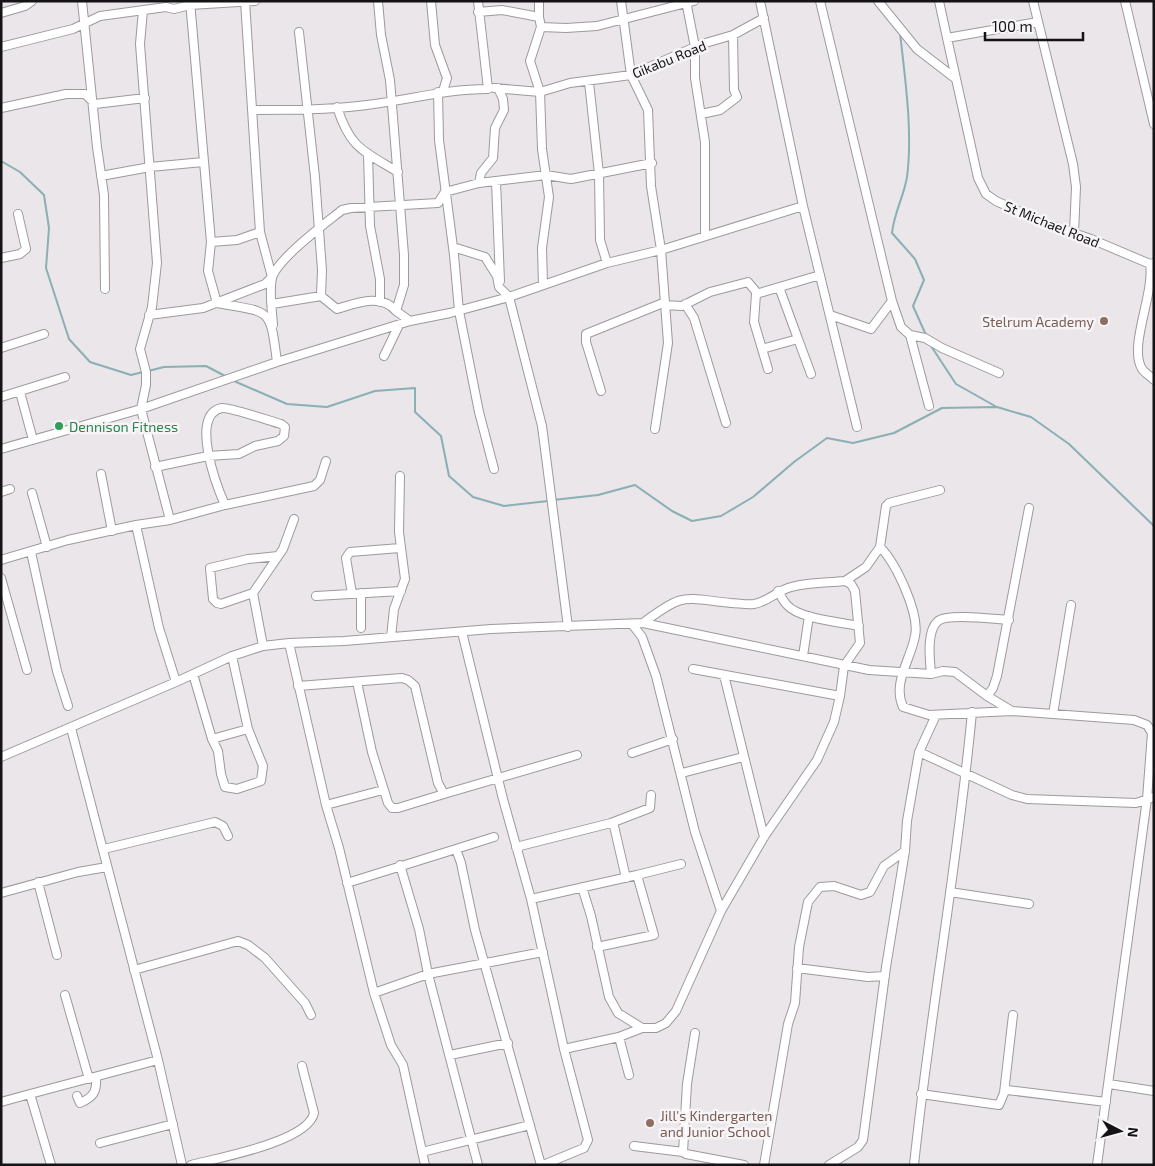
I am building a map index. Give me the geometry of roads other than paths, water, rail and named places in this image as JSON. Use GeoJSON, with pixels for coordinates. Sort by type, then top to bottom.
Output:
{"type":"FeatureCollection","features":[{"type":"Feature","properties":{"kind":"street"},"geometry":{"type":"LineString","coordinates":[[1,13],[25,6],[32,1]]}},
{"type":"Feature","properties":{"kind":"street"},"geometry":{"type":"LineString","coordinates":[[82,1],[104,195],[105,289]]}},
{"type":"Feature","properties":{"kind":"street"},"geometry":{"type":"LineString","coordinates":[[1,52],[5,46],[73,29],[84,22],[114,13],[166,7],[174,9],[190,3],[255,1]]}},
{"type":"Feature","properties":{"kind":"street"},"geometry":{"type":"LineString","coordinates":[[378,1],[392,102],[401,206],[404,285],[396,311]]}},
{"type":"Feature","properties":{"kind":"street"},"geometry":{"type":"LineString","coordinates":[[431,1],[435,45],[447,78],[440,91],[439,140],[459,311],[479,412],[494,469]]}},
{"type":"Feature","properties":{"kind":"street"},"geometry":{"type":"LineString","coordinates":[[478,1],[478,12],[486,55],[488,89]]}},
{"type":"Feature","properties":{"kind":"street"},"geometry":{"type":"LineString","coordinates":[[539,1],[541,27],[530,61],[540,92],[542,149],[549,207],[542,248],[543,285]]}},
{"type":"Feature","properties":{"kind":"street"},"geometry":{"type":"LineString","coordinates":[[621,1],[631,75],[648,110],[652,163],[651,186],[660,250],[663,304],[668,343],[655,429]]}},
{"type":"Feature","properties":{"kind":"street"},"geometry":{"type":"LineString","coordinates":[[760,1],[803,206],[857,427]]}},
{"type":"Feature","properties":{"kind":"street"},"geometry":{"type":"LineString","coordinates":[[820,1],[892,302],[901,327],[910,335],[925,338],[942,348],[999,372]]}},
{"type":"Feature","properties":{"kind":"street"},"geometry":{"type":"LineString","coordinates":[[878,1],[917,49],[956,79]]}},
{"type":"Feature","properties":{"kind":"street"},"geometry":{"type":"LineString","coordinates":[[939,1],[956,79]]}},
{"type":"Feature","properties":{"kind":"street"},"geometry":{"type":"LineString","coordinates":[[1034,1],[1074,164],[1076,187],[1074,233]]}},
{"type":"Feature","properties":{"kind":"street"},"geometry":{"type":"LineString","coordinates":[[1125,1],[1154,124]]}},
{"type":"Feature","properties":{"kind":"street"},"geometry":{"type":"LineString","coordinates":[[245,2],[260,232],[272,277],[273,325],[277,362]]}},
{"type":"Feature","properties":{"kind":"street"},"geometry":{"type":"LineString","coordinates":[[541,27],[597,26],[689,2],[695,47],[695,78],[704,142],[705,236]]}},
{"type":"Feature","properties":{"kind":"street"},"geometry":{"type":"LineString","coordinates":[[190,3],[211,242],[208,271],[217,303]]}},
{"type":"Feature","properties":{"kind":"street"},"geometry":{"type":"LineString","coordinates":[[142,10],[140,44],[157,263],[156,282],[140,349],[146,372],[146,385],[141,409],[170,520]]}},
{"type":"Feature","properties":{"kind":"street"},"geometry":{"type":"LineString","coordinates":[[478,12],[502,10],[540,17]]}},
{"type":"Feature","properties":{"kind":"street","name":"Gikabu Road"},"geometry":{"type":"LineString","coordinates":[[540,92],[570,84],[631,75],[695,47],[733,34],[764,18]]}},
{"type":"Feature","properties":{"kind":"street"},"geometry":{"type":"LineString","coordinates":[[947,38],[1038,22]]}},
{"type":"Feature","properties":{"kind":"street"},"geometry":{"type":"LineString","coordinates":[[298,32],[314,177],[322,270],[321,296]]}},
{"type":"Feature","properties":{"kind":"street"},"geometry":{"type":"LineString","coordinates":[[701,114],[720,110],[737,97],[734,84],[733,34]]}},
{"type":"Feature","properties":{"kind":"street","name":"St Michael Road"},"geometry":{"type":"LineString","coordinates":[[956,79],[978,178],[986,194],[1018,211],[1152,264]]}},
{"type":"Feature","properties":{"kind":"street"},"geometry":{"type":"LineString","coordinates":[[590,82],[599,174],[600,240],[607,263]]}},
{"type":"Feature","properties":{"kind":"street"},"geometry":{"type":"LineString","coordinates":[[252,110],[306,110],[392,102],[440,91],[498,88],[540,92]]}},
{"type":"Feature","properties":{"kind":"street"},"geometry":{"type":"LineString","coordinates":[[479,183],[481,173],[492,158],[495,128],[504,110],[503,99],[498,88]]}},
{"type":"Feature","properties":{"kind":"street"},"geometry":{"type":"LineString","coordinates":[[1,108],[66,94],[85,94],[95,104],[145,98]]}},
{"type":"Feature","properties":{"kind":"street"},"geometry":{"type":"LineString","coordinates":[[336,107],[348,136],[368,154],[398,172]]}},
{"type":"Feature","properties":{"kind":"street"},"geometry":{"type":"LineString","coordinates":[[368,154],[372,244],[380,279],[380,302]]}},
{"type":"Feature","properties":{"kind":"street"},"geometry":{"type":"LineString","coordinates":[[101,176],[150,167],[203,162]]}},
{"type":"Feature","properties":{"kind":"street"},"geometry":{"type":"LineString","coordinates":[[149,315],[203,308],[265,284],[289,256],[342,210],[370,204],[401,206],[438,203],[445,192],[479,183],[546,175],[570,179],[652,163]]}},
{"type":"Feature","properties":{"kind":"street"},"geometry":{"type":"LineString","coordinates":[[496,181],[500,253],[499,287]]}},
{"type":"Feature","properties":{"kind":"street"},"geometry":{"type":"LineString","coordinates":[[1,449],[141,409],[277,362],[410,321],[459,311],[509,297],[607,263],[660,250],[803,206]]}},
{"type":"Feature","properties":{"kind":"street"},"geometry":{"type":"LineString","coordinates":[[1,258],[20,254],[26,249],[18,214]]}},
{"type":"Feature","properties":{"kind":"street"},"geometry":{"type":"LineString","coordinates":[[211,242],[237,240],[260,232]]}},
{"type":"Feature","properties":{"kind":"street"},"geometry":{"type":"LineString","coordinates":[[453,247],[485,257],[500,253]]}},
{"type":"Feature","properties":{"kind":"street"},"geometry":{"type":"LineString","coordinates":[[485,257],[497,276],[499,287],[509,297],[542,426],[568,627]]}},
{"type":"Feature","properties":{"kind":"street"},"geometry":{"type":"LineString","coordinates":[[1152,264],[1152,282],[1140,333],[1139,359],[1142,368],[1152,376]]}},
{"type":"Feature","properties":{"kind":"street"},"geometry":{"type":"LineString","coordinates":[[768,368],[754,322],[754,299],[758,294],[820,275]]}},
{"type":"Feature","properties":{"kind":"street"},"geometry":{"type":"LineString","coordinates":[[601,391],[586,342],[586,334],[663,304],[673,307],[685,304],[710,292],[748,282],[758,294]]}},
{"type":"Feature","properties":{"kind":"street"},"geometry":{"type":"LineString","coordinates":[[779,287],[811,374]]}},
{"type":"Feature","properties":{"kind":"street"},"geometry":{"type":"LineString","coordinates":[[272,304],[321,296],[337,309],[375,300],[392,305],[396,311],[410,321]]}},
{"type":"Feature","properties":{"kind":"street"},"geometry":{"type":"LineString","coordinates":[[830,315],[872,329],[892,302]]}},
{"type":"Feature","properties":{"kind":"street"},"geometry":{"type":"LineString","coordinates":[[217,303],[262,312],[273,325]]}},
{"type":"Feature","properties":{"kind":"street"},"geometry":{"type":"LineString","coordinates":[[685,304],[694,318],[726,423]]}},
{"type":"Feature","properties":{"kind":"street"},"geometry":{"type":"LineString","coordinates":[[384,356],[399,325]]}},
{"type":"Feature","properties":{"kind":"street"},"geometry":{"type":"LineString","coordinates":[[1,348],[44,334]]}},
{"type":"Feature","properties":{"kind":"street"},"geometry":{"type":"LineString","coordinates":[[910,335],[929,406]]}},
{"type":"Feature","properties":{"kind":"street"},"geometry":{"type":"LineString","coordinates":[[762,349],[798,339]]}},
{"type":"Feature","properties":{"kind":"street"},"geometry":{"type":"LineString","coordinates":[[1,397],[65,377]]}},
{"type":"Feature","properties":{"kind":"street"},"geometry":{"type":"LineString","coordinates":[[20,392],[33,440]]}},
{"type":"Feature","properties":{"kind":"street"},"geometry":{"type":"LineString","coordinates":[[155,467],[208,456],[240,454],[255,446],[278,441],[284,436],[285,427],[223,408],[213,412],[206,421],[208,456],[224,505]]}},
{"type":"Feature","properties":{"kind":"street"},"geometry":{"type":"LineString","coordinates":[[1,560],[136,525],[170,520],[224,505],[314,486],[322,476],[326,461]]}},
{"type":"Feature","properties":{"kind":"street"},"geometry":{"type":"LineString","coordinates":[[101,474],[112,531]]}},
{"type":"Feature","properties":{"kind":"street"},"geometry":{"type":"LineString","coordinates":[[391,637],[394,609],[405,579],[400,548],[400,476]]}},
{"type":"Feature","properties":{"kind":"street"},"geometry":{"type":"LineString","coordinates":[[1,492],[10,489]]}},
{"type":"Feature","properties":{"kind":"street"},"geometry":{"type":"LineString","coordinates":[[845,582],[866,567],[880,547],[885,511],[889,503],[940,490]]}},
{"type":"Feature","properties":{"kind":"street"},"geometry":{"type":"LineString","coordinates":[[32,493],[47,547]]}},
{"type":"Feature","properties":{"kind":"street"},"geometry":{"type":"LineString","coordinates":[[987,696],[995,682],[1009,620],[1029,508]]}},
{"type":"Feature","properties":{"kind":"street"},"geometry":{"type":"LineString","coordinates":[[278,556],[248,559],[210,568],[213,599],[216,603],[221,604],[253,594],[278,556],[288,540],[294,520]]}},
{"type":"Feature","properties":{"kind":"street"},"geometry":{"type":"LineString","coordinates":[[136,525],[159,628],[176,682]]}},
{"type":"Feature","properties":{"kind":"street"},"geometry":{"type":"LineString","coordinates":[[880,547],[898,571],[916,624],[916,634],[912,648],[902,672],[903,707],[922,714],[936,715],[1012,711],[1134,720],[1147,725],[1153,733],[1151,798],[1097,1165]]}},
{"type":"Feature","properties":{"kind":"street"},"geometry":{"type":"LineString","coordinates":[[352,594],[346,558],[350,552],[400,548]]}},
{"type":"Feature","properties":{"kind":"street"},"geometry":{"type":"LineString","coordinates":[[31,552],[57,671],[68,706]]}},
{"type":"Feature","properties":{"kind":"street"},"geometry":{"type":"LineString","coordinates":[[1,578],[27,670]]}},
{"type":"Feature","properties":{"kind":"street"},"geometry":{"type":"LineString","coordinates":[[564,1049],[619,1037],[642,1028],[656,1028],[666,1023],[676,1011],[721,911],[764,837],[817,760],[834,722],[844,666],[860,643],[855,590],[851,584],[845,582],[800,585],[778,591],[763,602],[747,605],[695,597],[680,599],[668,604],[643,624]]}},
{"type":"Feature","properties":{"kind":"street"},"geometry":{"type":"LineString","coordinates":[[316,596],[401,591]]}},
{"type":"Feature","properties":{"kind":"street"},"geometry":{"type":"LineString","coordinates":[[778,591],[788,606],[809,616],[859,626]]}},
{"type":"Feature","properties":{"kind":"street"},"geometry":{"type":"LineString","coordinates":[[361,593],[362,628]]}},
{"type":"Feature","properties":{"kind":"street"},"geometry":{"type":"LineString","coordinates":[[253,594],[263,646]]}},
{"type":"Feature","properties":{"kind":"street"},"geometry":{"type":"LineString","coordinates":[[1052,714],[1071,605]]}},
{"type":"Feature","properties":{"kind":"street"},"geometry":{"type":"LineString","coordinates":[[803,656],[809,616]]}},
{"type":"Feature","properties":{"kind":"street"},"geometry":{"type":"LineString","coordinates":[[931,674],[932,630],[936,622],[941,619],[960,617],[1009,620]]}},
{"type":"Feature","properties":{"kind":"street"},"geometry":{"type":"LineString","coordinates":[[632,624],[642,637],[649,653],[682,773],[695,832],[721,911]]}},
{"type":"Feature","properties":{"kind":"street"},"geometry":{"type":"LineString","coordinates":[[1,757],[232,656],[263,646],[288,642],[632,624],[643,624],[844,666],[931,674],[943,671],[955,672],[987,696],[1012,711]]}},
{"type":"Feature","properties":{"kind":"street"},"geometry":{"type":"LineString","coordinates":[[456,848],[485,962],[542,1165],[584,1148],[588,1140],[564,1049],[531,899],[516,847],[462,632]]}},
{"type":"Feature","properties":{"kind":"street"},"geometry":{"type":"LineString","coordinates":[[288,642],[326,805],[339,848],[374,993],[390,1045],[403,1065],[425,1165]]}},
{"type":"Feature","properties":{"kind":"street"},"geometry":{"type":"LineString","coordinates":[[193,674],[212,739],[218,751],[225,787],[237,789],[261,781],[263,766],[248,730],[232,656]]}},
{"type":"Feature","properties":{"kind":"street"},"geometry":{"type":"LineString","coordinates":[[693,669],[840,696]]}},
{"type":"Feature","properties":{"kind":"street"},"geometry":{"type":"LineString","coordinates":[[724,675],[764,837]]}},
{"type":"Feature","properties":{"kind":"street"},"geometry":{"type":"LineString","coordinates":[[298,686],[402,678],[408,680],[415,686],[438,783],[444,794]]}},
{"type":"Feature","properties":{"kind":"street"},"geometry":{"type":"LineString","coordinates":[[357,682],[372,752],[383,790],[392,808],[404,807],[577,755]]}},
{"type":"Feature","properties":{"kind":"street"},"geometry":{"type":"LineString","coordinates":[[914,1165],[921,1094],[967,773],[972,712]]}},
{"type":"Feature","properties":{"kind":"street"},"geometry":{"type":"LineString","coordinates":[[829,1165],[858,1147],[862,1140],[905,851],[907,821],[919,752],[936,715]]}},
{"type":"Feature","properties":{"kind":"street"},"geometry":{"type":"LineString","coordinates":[[71,728],[158,1060],[182,1165]]}},
{"type":"Feature","properties":{"kind":"street"},"geometry":{"type":"LineString","coordinates":[[212,739],[248,730]]}},
{"type":"Feature","properties":{"kind":"street"},"geometry":{"type":"LineString","coordinates":[[632,753],[673,739]]}},
{"type":"Feature","properties":{"kind":"street"},"geometry":{"type":"LineString","coordinates":[[919,752],[1012,795],[1027,799],[1136,804],[1151,798]]}},
{"type":"Feature","properties":{"kind":"street"},"geometry":{"type":"LineString","coordinates":[[682,773],[743,756]]}},
{"type":"Feature","properties":{"kind":"street"},"geometry":{"type":"LineString","coordinates":[[326,805],[383,790]]}},
{"type":"Feature","properties":{"kind":"street"},"geometry":{"type":"LineString","coordinates":[[516,847],[611,823],[650,808],[651,795]]}},
{"type":"Feature","properties":{"kind":"street"},"geometry":{"type":"LineString","coordinates":[[104,849],[215,822],[223,826],[228,836]]}},
{"type":"Feature","properties":{"kind":"street"},"geometry":{"type":"LineString","coordinates":[[611,823],[614,826],[626,878]]}},
{"type":"Feature","properties":{"kind":"street"},"geometry":{"type":"LineString","coordinates":[[347,883],[494,837]]}},
{"type":"Feature","properties":{"kind":"street"},"geometry":{"type":"LineString","coordinates":[[764,1165],[788,1024],[795,1003],[799,946],[808,902],[820,887],[834,886],[862,895],[870,892],[884,866],[905,851]]}},
{"type":"Feature","properties":{"kind":"street"},"geometry":{"type":"LineString","coordinates":[[531,899],[682,864]]}},
{"type":"Feature","properties":{"kind":"street"},"geometry":{"type":"LineString","coordinates":[[400,865],[419,929],[428,974],[478,1165]]}},
{"type":"Feature","properties":{"kind":"street"},"geometry":{"type":"LineString","coordinates":[[1,893],[38,882],[107,867]]}},
{"type":"Feature","properties":{"kind":"street"},"geometry":{"type":"LineString","coordinates":[[597,947],[654,935],[637,875]]}},
{"type":"Feature","properties":{"kind":"street"},"geometry":{"type":"LineString","coordinates":[[38,882],[57,955]]}},
{"type":"Feature","properties":{"kind":"street"},"geometry":{"type":"LineString","coordinates":[[582,887],[609,997],[618,1013],[642,1028]]}},
{"type":"Feature","properties":{"kind":"street"},"geometry":{"type":"LineString","coordinates":[[950,892],[1029,904]]}},
{"type":"Feature","properties":{"kind":"street"},"geometry":{"type":"LineString","coordinates":[[134,970],[238,941],[248,945],[266,958],[305,1003],[311,1014]]}},
{"type":"Feature","properties":{"kind":"street"},"geometry":{"type":"LineString","coordinates":[[374,993],[428,974],[543,952]]}},
{"type":"Feature","properties":{"kind":"street"},"geometry":{"type":"LineString","coordinates":[[798,968],[868,977],[885,976]]}},
{"type":"Feature","properties":{"kind":"street"},"geometry":{"type":"LineString","coordinates":[[65,995],[97,1088],[93,1096],[80,1103],[77,1096]]}},
{"type":"Feature","properties":{"kind":"street"},"geometry":{"type":"LineString","coordinates":[[921,1094],[999,1105],[1004,1093],[1013,1015]]}},
{"type":"Feature","properties":{"kind":"street"},"geometry":{"type":"LineString","coordinates":[[683,1152],[687,1084],[695,1033]]}},
{"type":"Feature","properties":{"kind":"street"},"geometry":{"type":"LineString","coordinates":[[619,1037],[629,1075]]}},
{"type":"Feature","properties":{"kind":"street"},"geometry":{"type":"LineString","coordinates":[[450,1055],[508,1043]]}},
{"type":"Feature","properties":{"kind":"street"},"geometry":{"type":"LineString","coordinates":[[1,1102],[158,1060]]}},
{"type":"Feature","properties":{"kind":"street"},"geometry":{"type":"LineString","coordinates":[[191,1165],[284,1139],[302,1130],[313,1118],[314,1113],[302,1066]]}},
{"type":"Feature","properties":{"kind":"street"},"geometry":{"type":"LineString","coordinates":[[1109,1084],[1154,1091]]}},
{"type":"Feature","properties":{"kind":"street"},"geometry":{"type":"LineString","coordinates":[[1004,1093],[1007,1090],[1106,1102]]}},
{"type":"Feature","properties":{"kind":"street"},"geometry":{"type":"LineString","coordinates":[[30,1094],[51,1165]]}},
{"type":"Feature","properties":{"kind":"street"},"geometry":{"type":"LineString","coordinates":[[100,1143],[172,1124]]}},
{"type":"Feature","properties":{"kind":"street"},"geometry":{"type":"LineString","coordinates":[[422,1152],[530,1125]]}},
{"type":"Feature","properties":{"kind":"street"},"geometry":{"type":"LineString","coordinates":[[634,1146],[683,1152],[744,1165]]}},
{"type":"Feature","properties":{"kind":"waterway"},"geometry":{"type":"LineString","coordinates":[[900,33],[908,105],[909,160],[906,184],[892,233],[915,259],[924,280],[913,306],[926,335]]}},
{"type":"Feature","properties":{"kind":"waterway"},"geometry":{"type":"LineString","coordinates":[[1,161],[20,172],[44,195],[49,228],[46,268],[69,339],[90,362],[131,375],[143,372]]}},
{"type":"Feature","properties":{"kind":"waterway"},"geometry":{"type":"LineString","coordinates":[[931,346],[956,384],[995,406]]}},
{"type":"Feature","properties":{"kind":"waterway"},"geometry":{"type":"LineString","coordinates":[[148,371],[164,367],[206,366],[225,376]]}},
{"type":"Feature","properties":{"kind":"waterway"},"geometry":{"type":"LineString","coordinates":[[234,381],[287,404],[327,407],[375,391],[415,388],[415,412],[441,436],[449,476],[473,497],[504,506],[548,501]]}},
{"type":"Feature","properties":{"kind":"waterway"},"geometry":{"type":"LineString","coordinates":[[553,500],[598,495],[635,485],[672,511],[692,521],[721,516],[753,497],[794,462],[827,438],[853,443],[894,433],[942,408],[997,407],[1031,417],[1069,444],[1154,526]]}},
{"type":"Feature","properties":{"kind":"place","name":"Stelrum Academy"},"geometry":{"type":"Point","coordinates":[1104,321]}},
{"type":"Feature","properties":{"kind":"place","name":"Dennison Fitness"},"geometry":{"type":"Point","coordinates":[59,426]}},
{"type":"Feature","properties":{"kind":"place","name":"Jill's Kindergarten and Junior School"},"geometry":{"type":"Point","coordinates":[650,1123]}}]}
